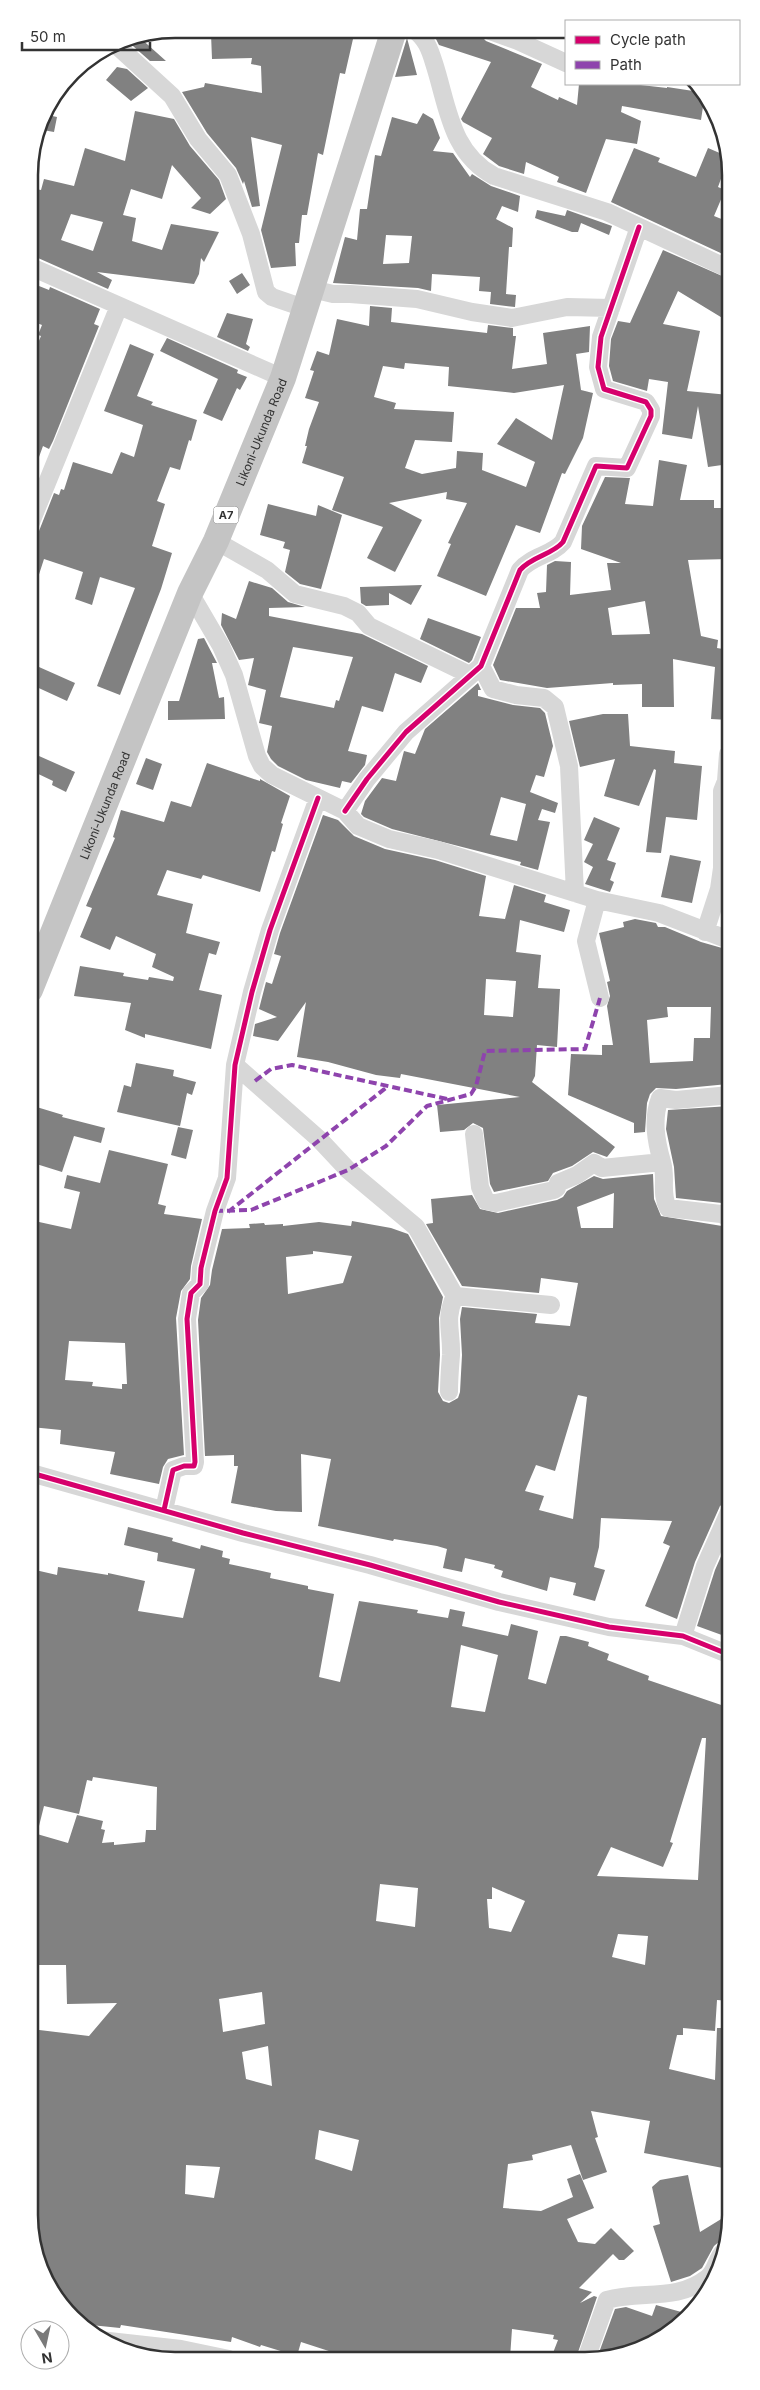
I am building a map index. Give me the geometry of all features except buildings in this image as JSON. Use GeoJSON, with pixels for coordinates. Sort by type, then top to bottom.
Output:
{"type":"FeatureCollection","features":[{"type":"Feature","properties":{"kind":"highway","name":"Likoni-Ukunda Road"},"geometry":{"type":"LineString","coordinates":[[38,970],[190,594],[216,541],[283,378],[310,299],[392,38]]}},
{"type":"Feature","properties":{"kind":"street"},"geometry":{"type":"LineString","coordinates":[[421,38],[430,48],[453,127],[469,158],[494,176],[607,212],[722,266]]}},
{"type":"Feature","properties":{"kind":"street"},"geometry":{"type":"LineString","coordinates":[[510,38],[565,63]]}},
{"type":"Feature","properties":{"kind":"street"},"geometry":{"type":"LineString","coordinates":[[120,49],[172,96],[198,139],[228,176],[251,234],[266,292],[272,297],[310,299],[333,294],[350,294],[417,299],[472,312],[512,318],[567,307],[611,308]]}},
{"type":"Feature","properties":{"kind":"street"},"geometry":{"type":"LineString","coordinates":[[345,811],[367,779],[406,732],[476,671],[520,570],[532,560],[559,547],[564,542],[596,466],[627,468],[651,416],[651,410],[646,402],[604,389],[598,367],[600,337],[639,227]]}},
{"type":"Feature","properties":{"kind":"street"},"geometry":{"type":"LineString","coordinates":[[38,270],[283,378]]}},
{"type":"Feature","properties":{"kind":"street"},"geometry":{"type":"LineString","coordinates":[[38,507],[119,306]]}},
{"type":"Feature","properties":{"kind":"street"},"geometry":{"type":"LineString","coordinates":[[216,541],[267,570],[295,594],[344,606],[358,613],[369,626],[476,671],[493,689],[516,696],[544,698],[555,707],[569,766],[575,893]]}},
{"type":"Feature","properties":{"kind":"street"},"geometry":{"type":"LineString","coordinates":[[190,594],[221,646],[234,674],[262,766],[272,774],[345,811],[358,826],[389,838],[438,850],[598,900],[659,913],[722,938]]}},
{"type":"Feature","properties":{"kind":"street"},"geometry":{"type":"LineString","coordinates":[[705,932],[719,889],[722,868],[722,791]]}},
{"type":"Feature","properties":{"kind":"street"},"geometry":{"type":"LineString","coordinates":[[164,1510],[173,1470],[194,1466],[195,1462],[192,1431],[193,1391],[187,1318],[191,1293],[200,1284],[201,1268],[214,1211],[226,1178],[236,1065],[252,992],[270,930],[318,798]]}},
{"type":"Feature","properties":{"kind":"street"},"geometry":{"type":"LineString","coordinates":[[598,900],[586,941],[600,998]]}},
{"type":"Feature","properties":{"kind":"street"},"geometry":{"type":"LineString","coordinates":[[236,1065],[319,1139],[348,1170],[416,1227],[455,1296]]}},
{"type":"Feature","properties":{"kind":"street"},"geometry":{"type":"LineString","coordinates":[[722,1096],[676,1100],[660,1098],[656,1108],[657,1124],[655,1135],[665,1172],[663,1181],[664,1199],[668,1208],[722,1214]]}},
{"type":"Feature","properties":{"kind":"street"},"geometry":{"type":"LineString","coordinates":[[474,1134],[480,1187],[486,1201],[496,1203],[554,1190],[557,1188],[558,1183],[576,1175],[594,1163],[602,1168],[662,1162]]}},
{"type":"Feature","properties":{"kind":"street"},"geometry":{"type":"LineString","coordinates":[[455,1296],[551,1305]]}},
{"type":"Feature","properties":{"kind":"street"},"geometry":{"type":"LineString","coordinates":[[449,1392],[451,1356],[448,1324],[450,1307],[455,1296]]}},
{"type":"Feature","properties":{"kind":"street"},"geometry":{"type":"LineString","coordinates":[[38,1475],[243,1533],[370,1565],[500,1602],[609,1627],[683,1636],[722,1652]]}},
{"type":"Feature","properties":{"kind":"street"},"geometry":{"type":"LineString","coordinates":[[683,1636],[705,1566],[722,1528]]}},
{"type":"Feature","properties":{"kind":"street"},"geometry":{"type":"LineString","coordinates":[[588,2352],[607,2300],[618,2297],[672,2294],[685,2291],[707,2278]]}},
{"type":"Feature","properties":{"kind":"street"},"geometry":{"type":"LineString","coordinates":[[125,2343],[193,2352]]}},
{"type":"Feature","properties":{"kind":"marked path"},"geometry":{"type":"LineString","coordinates":[[215,1211],[251,1210],[348,1170],[386,1146],[427,1106],[471,1094],[476,1086],[485,1051],[585,1049],[600,998]]}},
{"type":"Feature","properties":{"kind":"marked path"},"geometry":{"type":"LineString","coordinates":[[255,1081],[271,1069],[292,1065],[447,1099]]}},
{"type":"Feature","properties":{"kind":"marked path"},"geometry":{"type":"LineString","coordinates":[[228,1212],[387,1087]]}},
{"type":"Feature","properties":{"kind":"cycle path"},"geometry":{"type":"LineString","coordinates":[[345,811],[367,779],[406,732],[481,666],[520,570],[563,542],[596,466],[627,468],[651,416],[651,410],[646,402],[604,389],[598,367],[601,337],[639,227]]}},
{"type":"Feature","properties":{"kind":"cycle path"},"geometry":{"type":"LineString","coordinates":[[164,1510],[173,1470],[184,1466],[194,1466],[195,1462],[187,1319],[191,1293],[200,1284],[201,1268],[215,1211],[227,1178],[235,1065],[252,992],[270,930],[318,798]]}},
{"type":"Feature","properties":{"kind":"cycle path"},"geometry":{"type":"LineString","coordinates":[[38,1475],[499,1602],[609,1627],[683,1636],[722,1652]]}}]}
